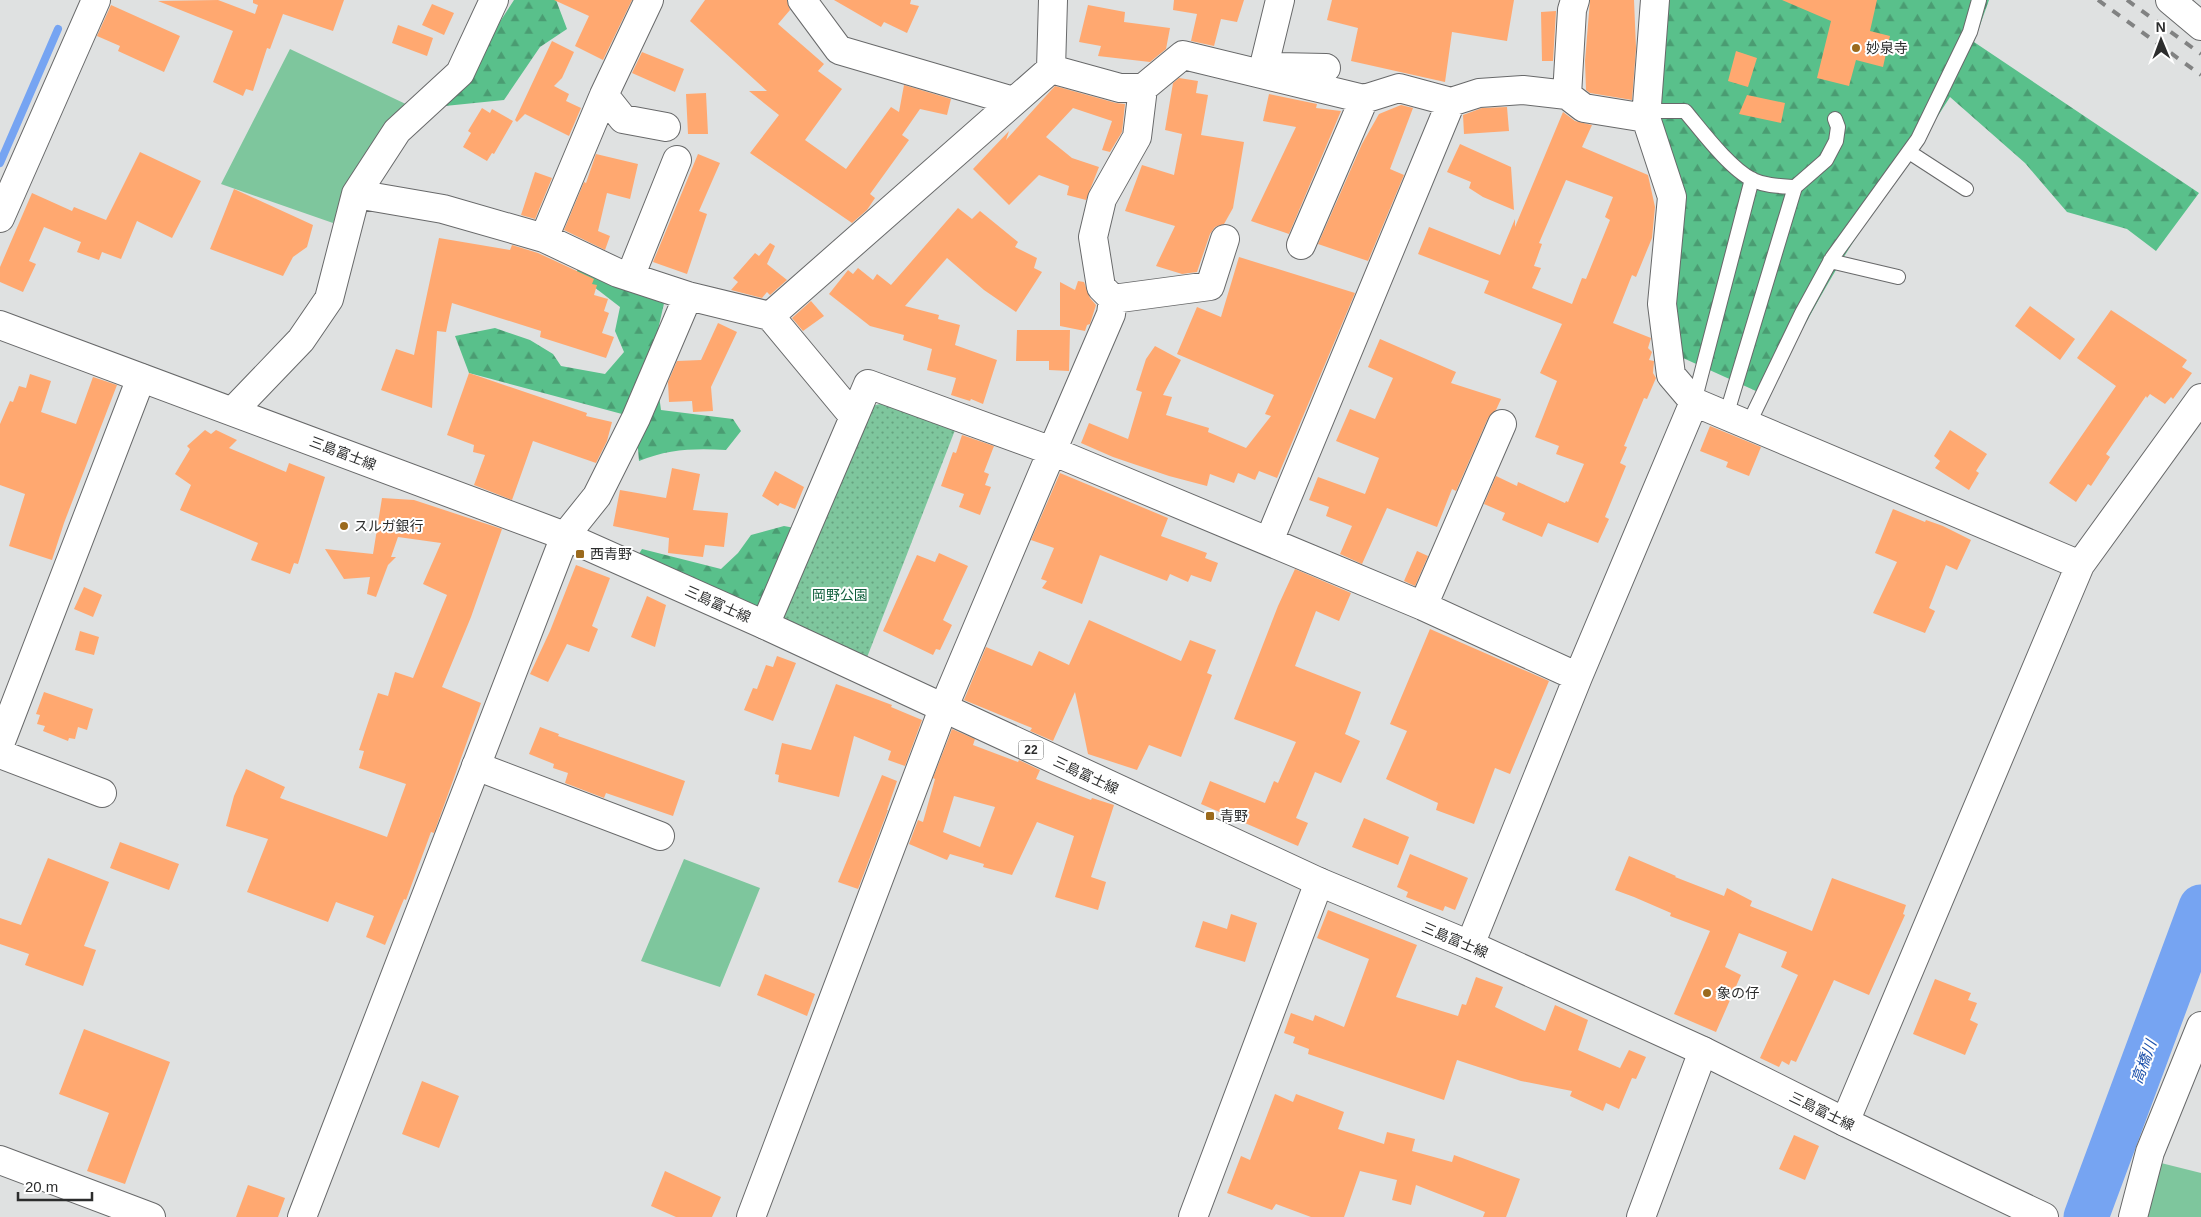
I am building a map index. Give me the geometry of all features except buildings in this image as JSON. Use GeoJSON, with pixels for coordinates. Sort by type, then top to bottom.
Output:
{"type":"FeatureCollection","features":[{"type":"Feature","properties":{"kind":"street"},"geometry":{"type":"LineString","coordinates":[[0,218],[96,0]]}},
{"type":"Feature","properties":{"kind":"street"},"geometry":{"type":"LineString","coordinates":[[233,411],[301,340],[329,299],[356,194],[397,131],[460,73],[494,0]]}},
{"type":"Feature","properties":{"kind":"street"},"geometry":{"type":"LineString","coordinates":[[544,238],[604,95],[649,0]]}},
{"type":"Feature","properties":{"kind":"street"},"geometry":{"type":"LineString","coordinates":[[802,0],[839,50],[1013,102]]}},
{"type":"Feature","properties":{"kind":"street"},"geometry":{"type":"LineString","coordinates":[[770,316],[1052,69],[1053,0]]}},
{"type":"Feature","properties":{"kind":"street"},"geometry":{"type":"LineString","coordinates":[[1263,70],[1280,0]]}},
{"type":"Feature","properties":{"kind":"street"},"geometry":{"type":"LineString","coordinates":[[1567,96],[1572,10],[1576,0]]}},
{"type":"Feature","properties":{"kind":"street"},"geometry":{"type":"LineString","coordinates":[[1655,0],[1646,115],[1672,197],[1662,304],[1671,375],[1694,402],[2080,565]]}},
{"type":"Feature","properties":{"kind":"street"},"geometry":{"type":"LineString","coordinates":[[2170,0],[2201,26]]}},
{"type":"Feature","properties":{"kind":"street"},"geometry":{"type":"LineString","coordinates":[[1052,69],[1120,88],[1143,88],[1183,55],[1263,70],[1364,99],[1399,88],[1451,102],[1479,93],[1523,90],[1567,96],[1584,108],[1646,115]]}},
{"type":"Feature","properties":{"kind":"street"},"geometry":{"type":"LineString","coordinates":[[1263,70],[1326,68]]}},
{"type":"Feature","properties":{"kind":"street"},"geometry":{"type":"LineString","coordinates":[[1113,299],[1101,287],[1093,237],[1102,199],[1137,137],[1143,88]]}},
{"type":"Feature","properties":{"kind":"street"},"geometry":{"type":"LineString","coordinates":[[604,95],[623,119],[666,127]]}},
{"type":"Feature","properties":{"kind":"street"},"geometry":{"type":"LineString","coordinates":[[1301,245],[1364,99]]}},
{"type":"Feature","properties":{"kind":"street"},"geometry":{"type":"LineString","coordinates":[[1269,541],[1451,102]]}},
{"type":"Feature","properties":{"kind":"street"},"geometry":{"type":"LineString","coordinates":[[630,277],[677,160]]}},
{"type":"Feature","properties":{"kind":"street"},"geometry":{"type":"LineString","coordinates":[[356,194],[443,209],[544,238],[618,273],[688,296],[770,316],[854,417]]}},
{"type":"Feature","properties":{"kind":"street"},"geometry":{"type":"LineString","coordinates":[[1113,299],[1210,286],[1225,239]]}},
{"type":"Feature","properties":{"kind":"street"},"geometry":{"type":"LineString","coordinates":[[302,1217],[565,536],[597,496],[636,418],[688,296]]}},
{"type":"Feature","properties":{"kind":"street"},"geometry":{"type":"LineString","coordinates":[[751,1217],[943,709],[1111,314],[1113,299]]}},
{"type":"Feature","properties":{"kind":"street","name":"三島富士線"},"geometry":{"type":"LineString","coordinates":[[0,324],[565,536],[765,625],[1319,882],[1470,945],[1703,1051],[1845,1122],[2044,1217]]}},
{"type":"Feature","properties":{"kind":"street"},"geometry":{"type":"LineString","coordinates":[[0,744],[141,378]]}},
{"type":"Feature","properties":{"kind":"street"},"geometry":{"type":"LineString","coordinates":[[765,625],[868,384],[1052,451],[1423,606],[1578,677]]}},
{"type":"Feature","properties":{"kind":"street"},"geometry":{"type":"LineString","coordinates":[[1845,1122],[2080,565],[2201,398]]}},
{"type":"Feature","properties":{"kind":"street"},"geometry":{"type":"LineString","coordinates":[[1470,945],[1578,677],[1694,402]]}},
{"type":"Feature","properties":{"kind":"street"},"geometry":{"type":"LineString","coordinates":[[1423,606],[1502,424]]}},
{"type":"Feature","properties":{"kind":"street"},"geometry":{"type":"LineString","coordinates":[[0,754],[102,793]]}},
{"type":"Feature","properties":{"kind":"street"},"geometry":{"type":"LineString","coordinates":[[476,766],[660,836]]}},
{"type":"Feature","properties":{"kind":"street"},"geometry":{"type":"LineString","coordinates":[[1193,1217],[1319,882]]}},
{"type":"Feature","properties":{"kind":"street"},"geometry":{"type":"LineString","coordinates":[[2133,1217],[2150,1152],[2201,1026]]}},
{"type":"Feature","properties":{"kind":"street"},"geometry":{"type":"LineString","coordinates":[[1641,1217],[1703,1051]]}},
{"type":"Feature","properties":{"kind":"street"},"geometry":{"type":"LineString","coordinates":[[0,1160],[151,1217]]}},
{"type":"Feature","properties":{"kind":"lane"},"geometry":{"type":"LineString","coordinates":[[1737,420],[1802,312],[1830,261],[1918,139],[1970,32],[1979,0]]}},
{"type":"Feature","properties":{"kind":"lane"},"geometry":{"type":"LineString","coordinates":[[1646,115],[1685,111],[1721,153],[1752,179],[1773,186],[1795,187]]}},
{"type":"Feature","properties":{"kind":"lane"},"geometry":{"type":"LineString","coordinates":[[1737,420],[1795,187],[1826,160],[1836,141],[1838,126],[1835,119]]}},
{"type":"Feature","properties":{"kind":"lane"},"geometry":{"type":"LineString","coordinates":[[1909,152],[1966,189]]}},
{"type":"Feature","properties":{"kind":"lane"},"geometry":{"type":"LineString","coordinates":[[1694,402],[1752,179]]}},
{"type":"Feature","properties":{"kind":"lane"},"geometry":{"type":"LineString","coordinates":[[1830,261],[1898,277]]}},
{"type":"Feature","properties":{"kind":"green space"},"geometry":{"type":"Polygon","coordinates":[[[514,0],[556,0],[567,29],[540,47],[504,100],[445,106],[514,0]]]}},
{"type":"Feature","properties":{"kind":"green space"},"geometry":{"type":"Polygon","coordinates":[[[1644,0],[1989,0],[1974,42],[2199,193],[2156,251],[2127,229],[2067,212],[2025,163],[1950,97],[1846,253],[1811,313],[1767,396],[1683,358],[1656,325],[1672,197],[1641,30],[1644,0]]]}},
{"type":"Feature","properties":{"kind":"green space"},"geometry":{"type":"Polygon","coordinates":[[[290,49],[412,107],[361,161],[333,223],[221,184],[290,49]]]}},
{"type":"Feature","properties":{"kind":"green space"},"geometry":{"type":"Polygon","coordinates":[[[581,262],[667,290],[653,352],[661,410],[733,419],[741,431],[726,450],[682,450],[660,454],[639,461],[638,449],[622,414],[469,373],[455,336],[495,328],[530,340],[553,354],[561,366],[605,374],[624,352],[615,331],[620,307],[576,273],[581,262]]]}},
{"type":"Feature","properties":{"kind":"green space","name":"岡野公園"},"geometry":{"type":"Polygon","coordinates":[[[888,402],[957,425],[866,660],[779,619],[868,407],[888,402]]]}},
{"type":"Feature","properties":{"kind":"green space"},"geometry":{"type":"Polygon","coordinates":[[[784,526],[800,529],[762,613],[637,557],[642,549],[721,569],[738,553],[751,535],[784,526]]]}},
{"type":"Feature","properties":{"kind":"green space"},"geometry":{"type":"Polygon","coordinates":[[[684,859],[760,888],[720,987],[641,961],[684,859]]]}},
{"type":"Feature","properties":{"kind":"green space"},"geometry":{"type":"Polygon","coordinates":[[[2157,1162],[2201,1173],[2201,1217],[2145,1217],[2157,1162]]]}},
{"type":"Feature","properties":{"kind":"waterway"},"geometry":{"type":"LineString","coordinates":[[0,163],[58,29]]}},
{"type":"Feature","properties":{"kind":"waterway","name":"高橋川"},"geometry":{"type":"LineString","coordinates":[[2086,1217],[2201,907]]}},
{"type":"Feature","properties":{"kind":"railway"},"geometry":{"type":"LineString","coordinates":[[2098,0],[2201,75]]}},
{"type":"Feature","properties":{"kind":"railway"},"geometry":{"type":"LineString","coordinates":[[2127,0],[2201,54]]}},
{"type":"Feature","properties":{"kind":"place","name":"妙泉寺"},"geometry":{"type":"Point","coordinates":[1856,48]}},
{"type":"Feature","properties":{"kind":"place","name":"スルガ銀行"},"geometry":{"type":"Point","coordinates":[344,526]}},
{"type":"Feature","properties":{"kind":"place","name":"西青野"},"geometry":{"type":"Point","coordinates":[580,554]}},
{"type":"Feature","properties":{"kind":"place","name":"青野"},"geometry":{"type":"Point","coordinates":[1210,816]}},
{"type":"Feature","properties":{"kind":"place","name":"象の仔"},"geometry":{"type":"Point","coordinates":[1707,993]}}]}
